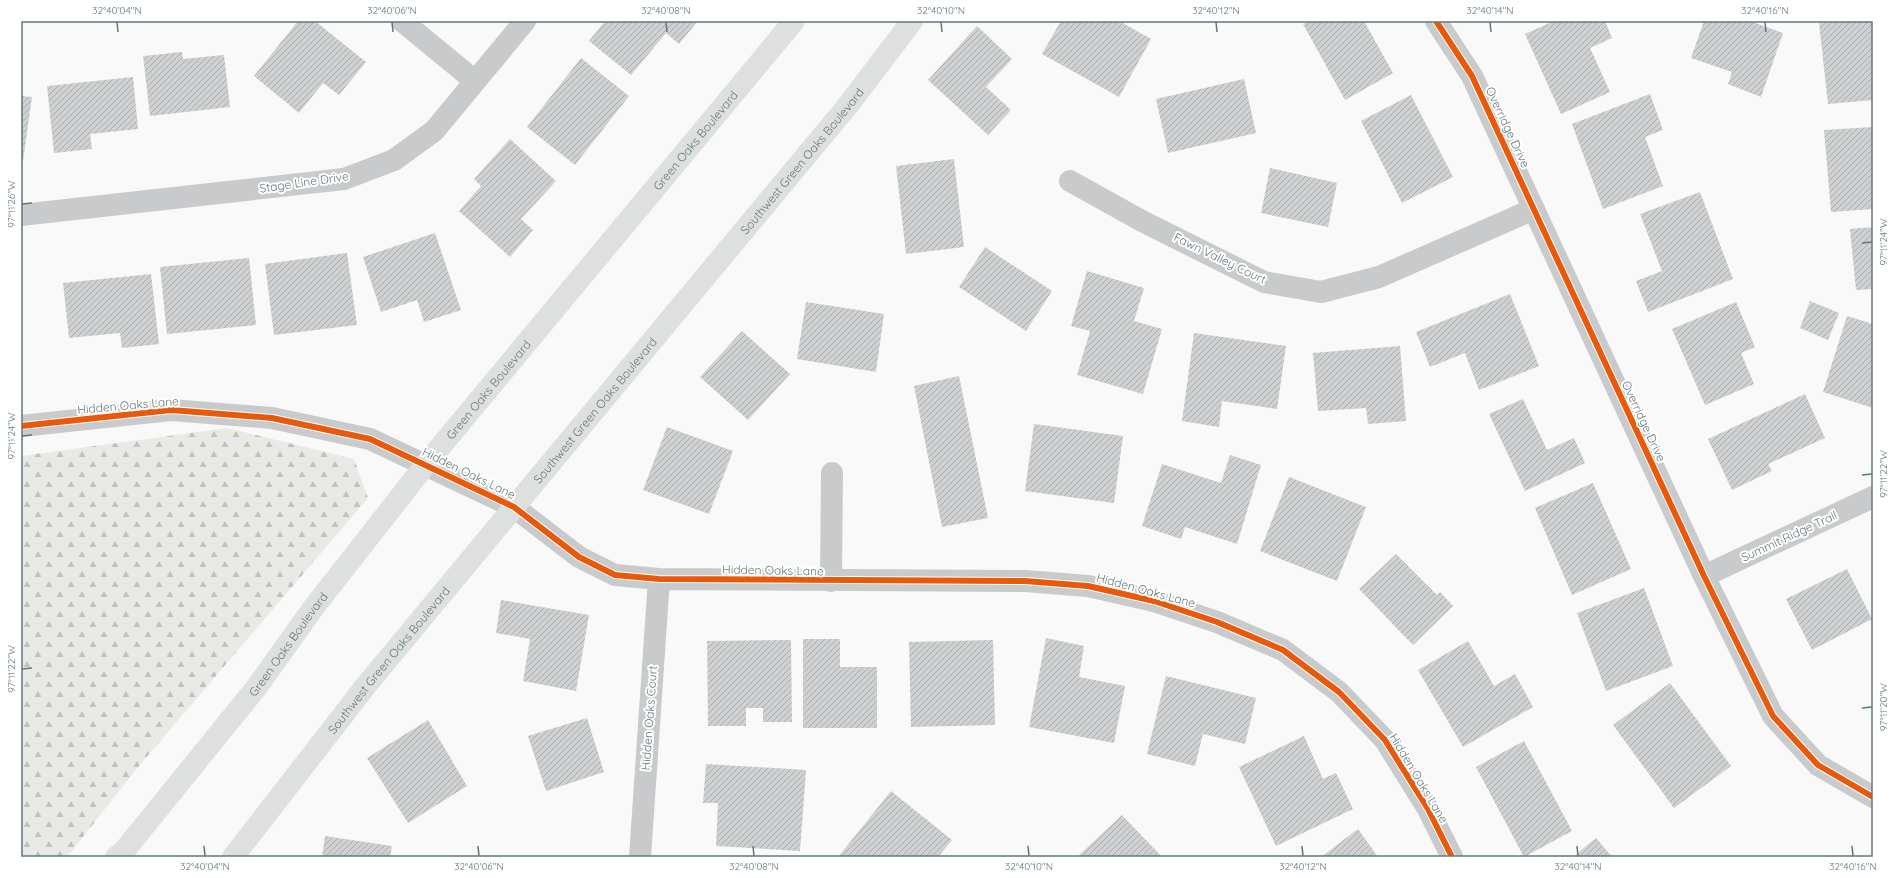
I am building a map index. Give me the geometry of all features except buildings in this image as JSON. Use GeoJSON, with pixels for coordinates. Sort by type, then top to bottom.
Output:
{"type":"FeatureCollection","features":[{"type":"Feature","properties":{"kind":"main road","name":"Green Oaks Boulevard"},"geometry":{"type":"LineString","coordinates":[[124,855],[256,688],[314,607],[426,464],[794,21]]}},
{"type":"Feature","properties":{"kind":"main road","name":"Southwest Green Oaks Boulevard"},"geometry":{"type":"LineString","coordinates":[[233,857],[368,683],[849,104],[912,21]]}},
{"type":"Feature","properties":{"kind":"street"},"geometry":{"type":"LineString","coordinates":[[402,21],[475,81]]}},
{"type":"Feature","properties":{"kind":"street","name":"Stage Line Drive"},"geometry":{"type":"LineString","coordinates":[[21,215],[344,179],[394,160],[434,131],[525,21]]}},
{"type":"Feature","properties":{"kind":"street","name":"Overridge Drive"},"geometry":{"type":"LineString","coordinates":[[1436,21],[1472,76],[1704,576],[1773,716],[1818,765],[1873,797]]}},
{"type":"Feature","properties":{"kind":"street","name":"Fawn Valley Court"},"geometry":{"type":"LineString","coordinates":[[1070,181],[1142,221],[1264,282],[1321,292],[1379,277],[1534,209]]}},
{"type":"Feature","properties":{"kind":"street","name":"Hidden Oaks Lane"},"geometry":{"type":"LineString","coordinates":[[21,426],[171,410],[272,418],[370,438],[514,507],[579,557],[615,575],[659,579],[1025,581],[1088,586],[1154,601],[1217,622],[1283,650],[1340,692],[1385,740],[1428,809],[1452,857]]}},
{"type":"Feature","properties":{"kind":"street","name":"Hidden Oaks Lane"},"geometry":{"type":"LineString","coordinates":[[831,581],[832,473]]}},
{"type":"Feature","properties":{"kind":"street","name":"Summit Ridge Trail"},"geometry":{"type":"LineString","coordinates":[[1704,576],[1873,497]]}},
{"type":"Feature","properties":{"kind":"street","name":"Hidden Oaks Court"},"geometry":{"type":"LineString","coordinates":[[640,857],[659,579]]}},
{"type":"Feature","properties":{"kind":"green space"},"geometry":{"type":"Polygon","coordinates":[[[227,428],[354,459],[368,498],[139,766],[67,857],[21,857],[21,456],[227,428]]]}},
{"type":"Feature","properties":{"kind":"cycle path"},"geometry":{"type":"LineString","coordinates":[[1436,21],[1472,76],[1704,576],[1773,716],[1818,765],[1873,797]]}},
{"type":"Feature","properties":{"kind":"cycle path"},"geometry":{"type":"LineString","coordinates":[[21,426],[171,410],[272,418],[370,439],[514,507],[579,557],[615,575],[659,579],[1025,581],[1088,586],[1154,601],[1217,622],[1283,650],[1339,692],[1385,740],[1428,809],[1452,857]]}}]}
